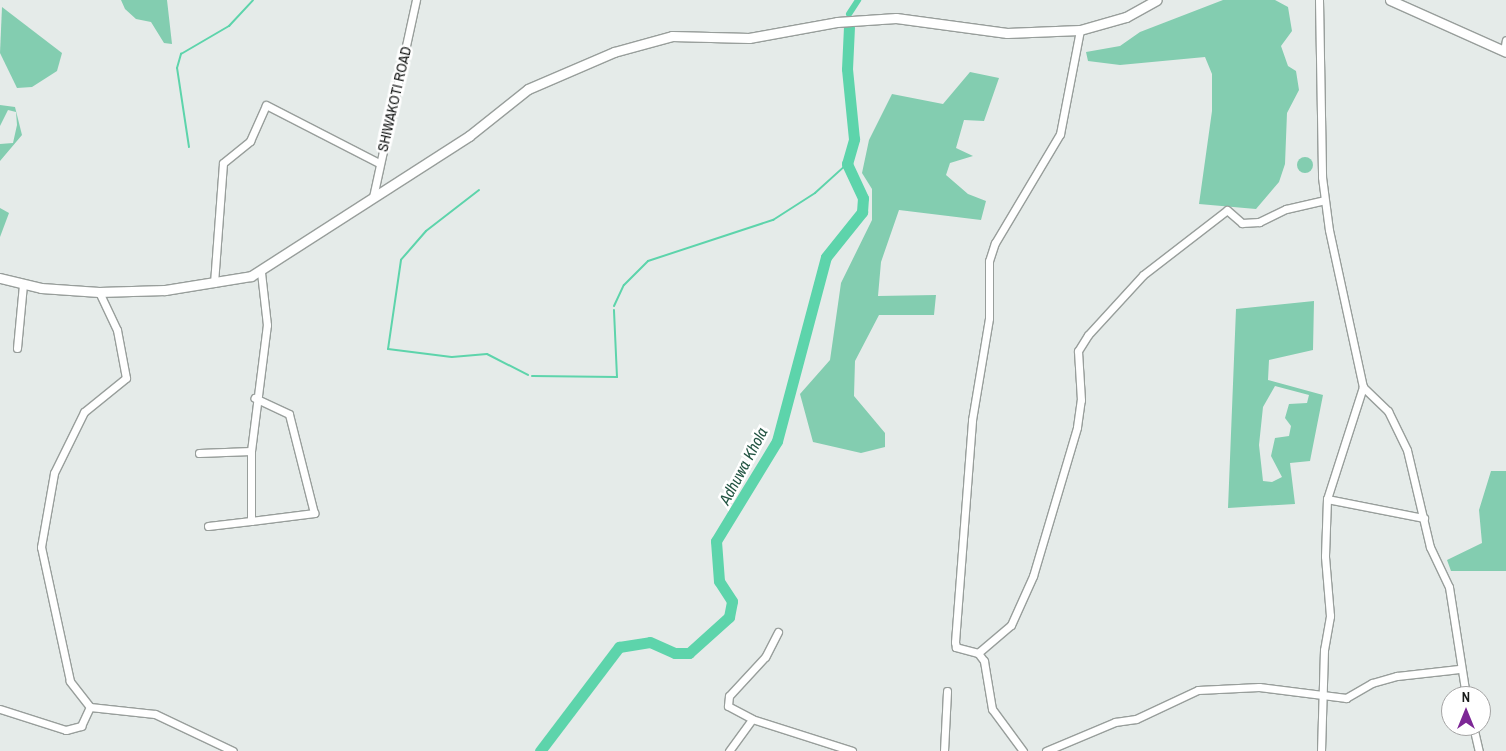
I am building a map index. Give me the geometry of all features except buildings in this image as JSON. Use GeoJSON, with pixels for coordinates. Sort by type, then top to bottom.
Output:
{"type":"FeatureCollection","features":[{"type":"Feature","properties":{"kind":"street","name":"SHIWAKOTI ROAD"},"geometry":{"type":"LineString","coordinates":[[373,197],[379,162],[416,0]]}},
{"type":"Feature","properties":{"kind":"street"},"geometry":{"type":"LineString","coordinates":[[0,278],[23,285],[100,292],[214,283],[261,272],[469,136],[528,89],[614,52],[664,38],[749,38],[837,22],[896,18],[1007,33],[1080,30],[1126,17],[1157,0]]}},
{"type":"Feature","properties":{"kind":"street"},"geometry":{"type":"LineString","coordinates":[[1319,0],[1324,200],[1363,387],[1327,499],[1325,556],[1330,616],[1321,751]]}},
{"type":"Feature","properties":{"kind":"street"},"geometry":{"type":"LineString","coordinates":[[1390,0],[1505,52],[1506,40]]}},
{"type":"Feature","properties":{"kind":"street"},"geometry":{"type":"LineString","coordinates":[[978,653],[956,647],[955,642],[972,420],[989,318],[990,261],[1002,225],[1060,134],[1080,30]]}},
{"type":"Feature","properties":{"kind":"street"},"geometry":{"type":"LineString","coordinates":[[214,283],[223,164],[250,141],[266,105],[379,162]]}},
{"type":"Feature","properties":{"kind":"street"},"geometry":{"type":"LineString","coordinates":[[978,653],[1012,624],[1032,576],[1077,427],[1081,400],[1078,351],[1088,335],[1143,275],[1227,210],[1242,223],[1259,222],[1286,209],[1324,200]]}},
{"type":"Feature","properties":{"kind":"street"},"geometry":{"type":"LineString","coordinates":[[251,521],[251,451],[255,398],[267,325],[261,272]]}},
{"type":"Feature","properties":{"kind":"street"},"geometry":{"type":"LineString","coordinates":[[17,348],[23,285]]}},
{"type":"Feature","properties":{"kind":"street"},"geometry":{"type":"LineString","coordinates":[[100,292],[116,330],[126,378],[84,412],[54,473],[41,547],[70,681],[90,707],[155,714],[233,751]]}},
{"type":"Feature","properties":{"kind":"street"},"geometry":{"type":"LineString","coordinates":[[1363,387],[1388,411],[1398,430],[1416,477],[1430,547],[1449,587],[1459,669],[1463,686]]}},
{"type":"Feature","properties":{"kind":"street"},"geometry":{"type":"LineString","coordinates":[[208,526],[314,514],[289,414],[255,398]]}},
{"type":"Feature","properties":{"kind":"street"},"geometry":{"type":"LineString","coordinates":[[199,453],[251,451]]}},
{"type":"Feature","properties":{"kind":"street"},"geometry":{"type":"LineString","coordinates":[[1327,499],[1424,518]]}},
{"type":"Feature","properties":{"kind":"street"},"geometry":{"type":"LineString","coordinates":[[778,632],[765,657],[726,702],[752,719],[824,748],[852,751]]}},
{"type":"Feature","properties":{"kind":"street"},"geometry":{"type":"LineString","coordinates":[[978,653],[992,709],[1023,751]]}},
{"type":"Feature","properties":{"kind":"street"},"geometry":{"type":"LineString","coordinates":[[1046,751],[1198,690],[1259,687],[1324,697],[1346,698],[1372,683],[1397,676],[1459,669]]}},
{"type":"Feature","properties":{"kind":"street"},"geometry":{"type":"LineString","coordinates":[[944,751],[947,691]]}},
{"type":"Feature","properties":{"kind":"street"},"geometry":{"type":"LineString","coordinates":[[0,709],[66,730],[81,726],[90,707]]}},
{"type":"Feature","properties":{"kind":"street"},"geometry":{"type":"LineString","coordinates":[[729,751],[752,719]]}},
{"type":"Feature","properties":{"kind":"street"},"geometry":{"type":"LineString","coordinates":[[1475,736],[1479,751]]}},
{"type":"Feature","properties":{"kind":"green space"},"geometry":{"type":"Polygon","coordinates":[[[121,0],[167,0],[172,44],[164,43],[151,22],[136,19],[125,9],[121,0]]]}},
{"type":"Feature","properties":{"kind":"green space"},"geometry":{"type":"Polygon","coordinates":[[[1223,0],[1275,0],[1288,7],[1292,31],[1281,46],[1288,66],[1296,71],[1299,90],[1287,113],[1285,164],[1279,182],[1256,209],[1199,204],[1212,111],[1212,74],[1205,57],[1120,65],[1088,61],[1086,52],[1120,46],[1140,32],[1223,0]]]}},
{"type":"Feature","properties":{"kind":"green space"},"geometry":{"type":"Polygon","coordinates":[[[2,7],[62,53],[57,71],[32,87],[17,88],[0,53],[2,7]]]}},
{"type":"Feature","properties":{"kind":"green space"},"geometry":{"type":"Polygon","coordinates":[[[970,72],[999,78],[984,121],[964,120],[956,148],[973,156],[950,163],[946,175],[968,194],[986,201],[981,220],[899,210],[881,262],[878,296],[936,295],[934,315],[879,315],[855,361],[854,396],[885,433],[885,447],[861,453],[813,442],[800,394],[830,360],[841,283],[872,220],[872,189],[862,173],[869,140],[892,94],[943,104],[970,72]]]}},
{"type":"Feature","properties":{"kind":"green space"},"geometry":{"type":"Polygon","coordinates":[[[0,105],[15,107],[22,135],[0,161],[0,144],[13,143],[17,125],[16,112],[8,110],[0,126],[0,105]]]}},
{"type":"Feature","properties":{"kind":"green space"},"geometry":{"type":"Polygon","coordinates":[[[1302,157],[1308,157],[1313,162],[1311,171],[1302,173],[1297,168],[1297,162],[1302,157]]]}},
{"type":"Feature","properties":{"kind":"green space"},"geometry":{"type":"Polygon","coordinates":[[[0,208],[9,213],[0,237],[0,208]]]}},
{"type":"Feature","properties":{"kind":"green space"},"geometry":{"type":"Polygon","coordinates":[[[1314,301],[1313,350],[1269,360],[1268,380],[1323,395],[1310,461],[1290,463],[1295,504],[1228,508],[1236,309],[1314,301]],[[1275,386],[1263,407],[1259,445],[1263,481],[1272,482],[1282,477],[1271,456],[1275,438],[1289,436],[1291,426],[1285,418],[1289,404],[1307,403],[1309,395],[1275,386]]]}},
{"type":"Feature","properties":{"kind":"green space"},"geometry":{"type":"Polygon","coordinates":[[[1491,471],[1506,471],[1506,571],[1451,571],[1447,560],[1482,543],[1479,510],[1491,471]]]}},
{"type":"Feature","properties":{"kind":"waterway"},"geometry":{"type":"LineString","coordinates":[[189,147],[177,68],[181,54],[229,26],[253,0]]}},
{"type":"Feature","properties":{"kind":"waterway"},"geometry":{"type":"LineString","coordinates":[[849,14],[858,0]]}},
{"type":"Feature","properties":{"kind":"waterway","name":"Adhuwa Khola"},"geometry":{"type":"LineString","coordinates":[[540,751],[619,647],[650,642],[675,653],[689,653],[729,617],[732,601],[719,581],[716,541],[777,441],[826,257],[862,212],[863,198],[847,164],[854,139],[847,69],[849,27]]}},
{"type":"Feature","properties":{"kind":"waterway"},"geometry":{"type":"LineString","coordinates":[[614,306],[624,285],[648,261],[773,220],[815,193],[847,164]]}},
{"type":"Feature","properties":{"kind":"waterway"},"geometry":{"type":"LineString","coordinates":[[479,190],[426,231],[401,260],[388,349],[452,357],[487,354],[528,375]]}},
{"type":"Feature","properties":{"kind":"waterway"},"geometry":{"type":"LineString","coordinates":[[532,376],[617,377],[614,310]]}}]}
